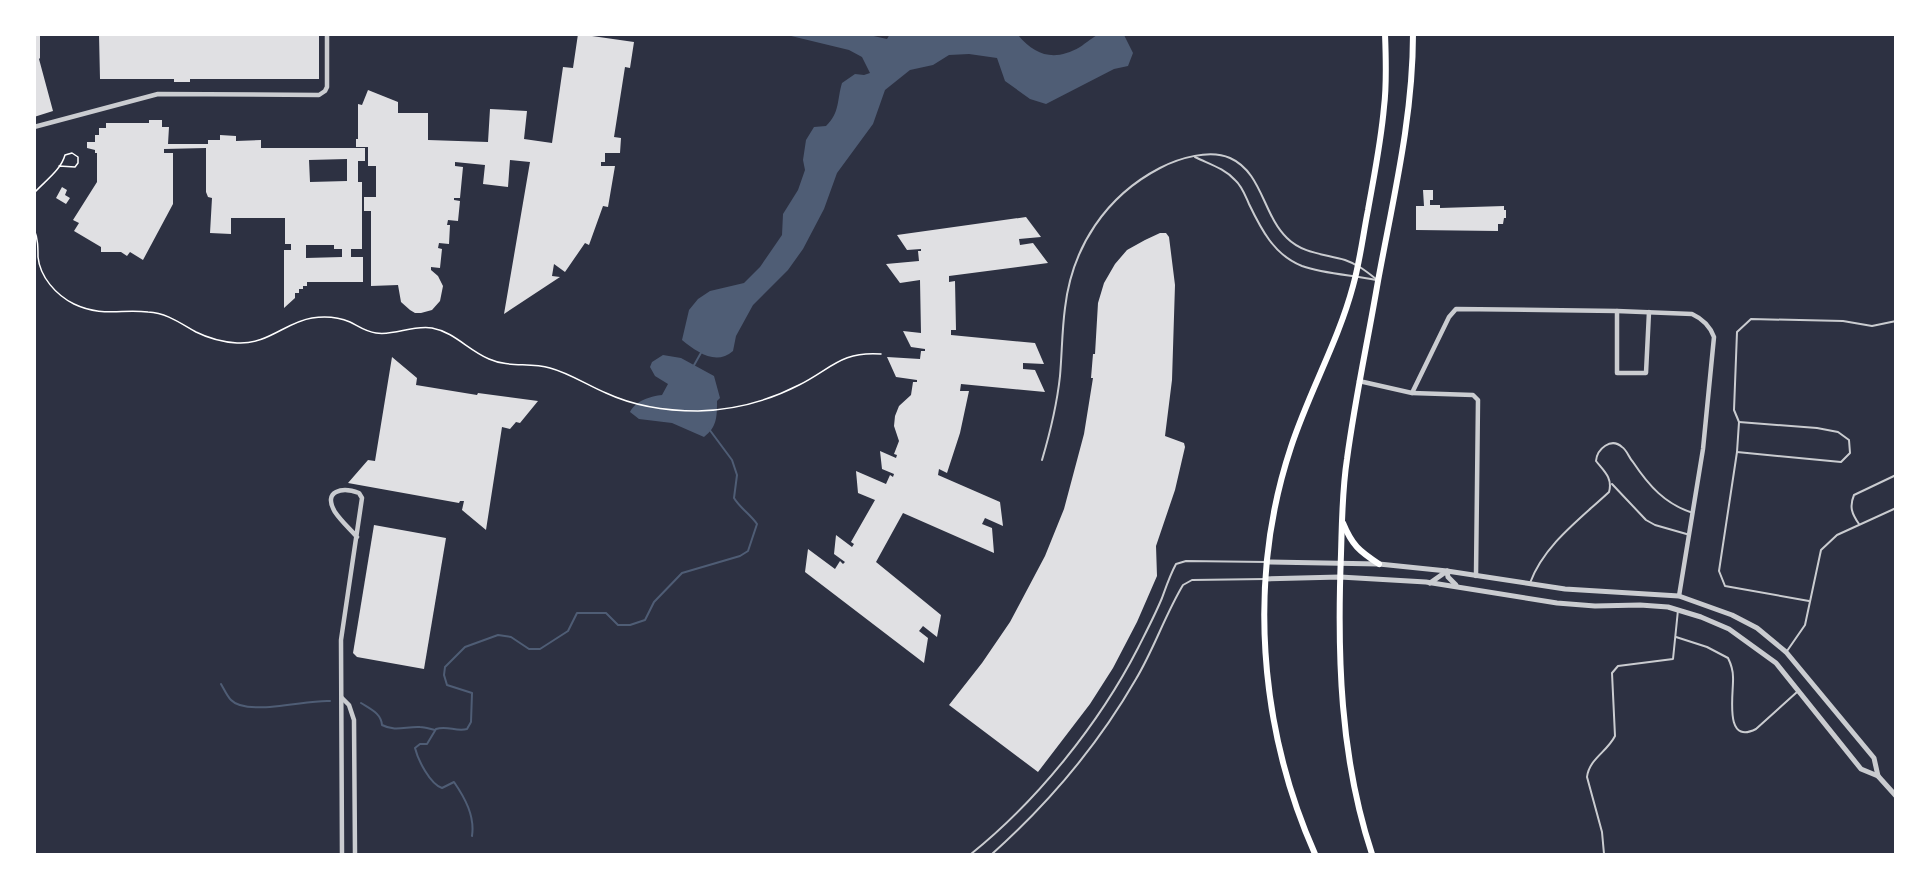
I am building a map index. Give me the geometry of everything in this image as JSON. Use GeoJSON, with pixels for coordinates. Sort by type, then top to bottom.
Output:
{"type":"FeatureCollection","features":[{"type":"Feature","properties":{"kind":"main road"},"geometry":{"type":"LineString","coordinates":[[1315,855],[1298,815],[1273,717],[1266,663],[1265,579],[1281,482],[1291,448],[1341,326],[1356,276],[1384,107],[1385,34]]}},
{"type":"Feature","properties":{"kind":"main road"},"geometry":{"type":"LineString","coordinates":[[1372,855],[1362,826],[1347,750],[1341,660],[1342,520],[1347,460],[1359,381],[1407,128],[1413,74],[1413,34]]}},
{"type":"Feature","properties":{"kind":"main road"},"geometry":{"type":"LineString","coordinates":[[1342,520],[1350,541],[1360,552],[1379,564]]}},
{"type":"Feature","properties":{"kind":"street"},"geometry":{"type":"LineString","coordinates":[[34,127],[158,94],[319,95],[327,87],[327,34]]}},
{"type":"Feature","properties":{"kind":"street"},"geometry":{"type":"LineString","coordinates":[[1412,393],[1449,317],[1456,309],[1617,310],[1692,314],[1708,325],[1714,337],[1703,448],[1678,610]]}},
{"type":"Feature","properties":{"kind":"street"},"geometry":{"type":"LineString","coordinates":[[1617,310],[1617,373],[1646,372],[1649,312]]}},
{"type":"Feature","properties":{"kind":"street"},"geometry":{"type":"LineString","coordinates":[[1359,381],[1412,393],[1473,395],[1478,399],[1476,576]]}},
{"type":"Feature","properties":{"kind":"street"},"geometry":{"type":"LineString","coordinates":[[342,855],[341,640],[357,537],[362,498],[359,493],[338,489],[334,492],[332,502],[334,511],[357,537]]}},
{"type":"Feature","properties":{"kind":"street"},"geometry":{"type":"LineString","coordinates":[[1267,562],[1379,564],[1447,571],[1565,589],[1679,596],[1732,615],[1757,628],[1786,652],[1874,759],[1878,776]]}},
{"type":"Feature","properties":{"kind":"street"},"geometry":{"type":"LineString","coordinates":[[1430,583],[1447,571]]}},
{"type":"Feature","properties":{"kind":"street"},"geometry":{"type":"LineString","coordinates":[[1447,571],[1452,583],[1460,588]]}},
{"type":"Feature","properties":{"kind":"street"},"geometry":{"type":"LineString","coordinates":[[1265,579],[1340,577],[1430,583],[1557,603],[1668,607],[1701,617],[1729,629],[1776,663],[1861,770],[1878,776],[1896,796]]}},
{"type":"Feature","properties":{"kind":"street"},"geometry":{"type":"LineString","coordinates":[[342,698],[349,705],[354,720],[355,855]]}},
{"type":"Feature","properties":{"kind":"lane"},"geometry":{"type":"LineString","coordinates":[[1042,460],[1059,378],[1068,285],[1083,243],[1107,209],[1139,180],[1167,165],[1210,153],[1237,161],[1251,175],[1278,227],[1288,239],[1309,252],[1344,260],[1358,266],[1378,280]]}},
{"type":"Feature","properties":{"kind":"lane"},"geometry":{"type":"LineString","coordinates":[[1195,157],[1216,165],[1235,179],[1241,186],[1263,232],[1276,249],[1289,259],[1301,266],[1378,280]]}},
{"type":"Feature","properties":{"kind":"lane"},"geometry":{"type":"LineString","coordinates":[[1809,601],[1725,586],[1719,572],[1737,452],[1739,422],[1734,410],[1737,332],[1751,319],[1843,321],[1872,326],[1896,321]]}},
{"type":"Feature","properties":{"kind":"lane"},"geometry":{"type":"LineString","coordinates":[[1737,452],[1841,462],[1850,453],[1849,440],[1838,432],[1817,428],[1739,422]]}},
{"type":"Feature","properties":{"kind":"lane"},"geometry":{"type":"LineString","coordinates":[[1690,535],[1655,525],[1646,520],[1612,484],[1596,461],[1599,450],[1606,444],[1616,443],[1623,447],[1661,497],[1677,508],[1693,513]]}},
{"type":"Feature","properties":{"kind":"lane"},"geometry":{"type":"LineString","coordinates":[[1859,524],[1852,514],[1851,502],[1854,495],[1896,475]]}},
{"type":"Feature","properties":{"kind":"lane"},"geometry":{"type":"LineString","coordinates":[[1529,585],[1534,571],[1546,553],[1609,492],[1612,484]]}},
{"type":"Feature","properties":{"kind":"lane"},"geometry":{"type":"LineString","coordinates":[[1786,652],[1805,625],[1821,550],[1837,535],[1896,508]]}},
{"type":"Feature","properties":{"kind":"lane"},"geometry":{"type":"LineString","coordinates":[[971,855],[1001,828],[1072,750],[1137,649],[1176,564],[1186,561],[1267,562]]}},
{"type":"Feature","properties":{"kind":"lane"},"geometry":{"type":"LineString","coordinates":[[992,855],[1042,806],[1083,758],[1104,729],[1141,671],[1183,585],[1192,580],[1265,579]]}},
{"type":"Feature","properties":{"kind":"lane"},"geometry":{"type":"LineString","coordinates":[[1604,855],[1602,832],[1587,777],[1588,769],[1593,761],[1612,743],[1615,736],[1612,673],[1618,666],[1673,659],[1678,610]]}},
{"type":"Feature","properties":{"kind":"lane"},"geometry":{"type":"LineString","coordinates":[[1676,637],[1707,647],[1728,658],[1733,675],[1732,714],[1734,724],[1742,730],[1756,729],[1797,692]]}},
{"type":"Feature","properties":{"kind":"path"},"geometry":{"type":"LineString","coordinates":[[34,193],[59,166],[66,154],[72,153],[78,157],[75,167],[59,166]]}},
{"type":"Feature","properties":{"kind":"path"},"geometry":{"type":"LineString","coordinates":[[34,229],[40,267],[47,281],[63,298],[91,311],[150,312],[174,318],[203,335],[237,343],[271,336],[302,320],[320,317],[334,317],[349,321],[374,333],[386,334],[409,327],[433,328],[446,331],[474,352],[491,360],[509,365],[552,368],[609,395],[659,408],[694,411],[730,408],[752,403],[799,385],[840,359],[861,354],[880,354]]}},
{"type":"Feature","properties":{"kind":"water"},"geometry":{"type":"Polygon","coordinates":[[[890,34],[1018,35],[1039,52],[1055,55],[1080,47],[1100,34],[1112,34],[1124,35],[1133,53],[1128,66],[1114,69],[1046,104],[1030,99],[1005,81],[997,58],[969,54],[949,55],[933,65],[910,70],[885,90],[873,124],[837,173],[824,209],[803,249],[788,270],[753,305],[736,336],[733,351],[720,357],[700,353],[682,340],[689,310],[698,299],[710,291],[744,283],[760,267],[782,235],[783,214],[798,190],[805,170],[803,160],[806,140],[814,127],[826,126],[831,121],[842,83],[855,74],[870,73],[862,57],[849,50],[787,35],[869,35],[887,39],[890,34]]]}},
{"type":"Feature","properties":{"kind":"water"},"geometry":{"type":"Polygon","coordinates":[[[663,355],[681,358],[714,376],[720,398],[717,401],[714,425],[704,437],[672,423],[639,419],[630,412],[644,400],[662,395],[668,384],[655,376],[650,367],[652,362],[663,355]]]}},
{"type":"Feature","properties":{"kind":"building"},"geometry":{"type":"Polygon","coordinates":[[[34,34],[40,34],[39,59],[53,111],[34,117],[34,34]]]}},
{"type":"Feature","properties":{"kind":"building"},"geometry":{"type":"Polygon","coordinates":[[[99,34],[319,34],[319,79],[190,79],[190,82],[174,82],[174,79],[100,79],[99,34]]]}},
{"type":"Feature","properties":{"kind":"building"},"geometry":{"type":"Polygon","coordinates":[[[578,34],[634,42],[630,68],[625,67],[614,137],[621,138],[620,153],[605,153],[605,162],[601,162],[601,166],[615,166],[608,207],[603,206],[589,245],[585,243],[565,272],[554,264],[552,276],[560,277],[504,314],[530,162],[510,160],[508,187],[483,184],[485,165],[455,162],[455,166],[463,167],[460,198],[454,198],[460,201],[458,221],[448,220],[449,244],[439,243],[438,248],[442,249],[440,268],[431,267],[443,286],[440,301],[432,310],[415,313],[401,302],[398,285],[371,286],[371,211],[364,211],[364,197],[376,197],[376,166],[368,166],[368,147],[356,147],[358,104],[362,105],[368,90],[398,102],[398,113],[428,113],[428,140],[488,142],[490,109],[527,111],[524,139],[552,143],[563,67],[573,68],[578,34]]]}},
{"type":"Feature","properties":{"kind":"building"},"geometry":{"type":"Polygon","coordinates":[[[149,120],[162,120],[162,127],[169,127],[168,144],[208,144],[208,140],[220,140],[220,135],[236,136],[236,141],[261,140],[261,148],[365,148],[365,161],[358,161],[358,182],[362,182],[362,249],[351,249],[351,257],[363,257],[363,282],[307,282],[307,286],[299,289],[299,293],[295,293],[295,298],[284,308],[284,250],[291,250],[291,244],[285,244],[285,218],[231,218],[231,234],[210,233],[212,198],[208,197],[206,192],[206,148],[164,149],[164,153],[173,153],[173,204],[143,260],[130,252],[127,256],[121,252],[101,252],[101,247],[74,231],[79,223],[73,220],[97,182],[97,153],[87,148],[87,142],[95,142],[95,135],[99,135],[99,128],[106,128],[106,123],[149,123],[149,120]],[[347,159],[309,160],[310,182],[347,181],[347,159]],[[306,245],[306,258],[342,257],[342,249],[334,249],[334,245],[306,245]]]}},
{"type":"Feature","properties":{"kind":"building"},"geometry":{"type":"Polygon","coordinates":[[[62,187],[67,190],[65,195],[70,198],[66,204],[56,198],[62,187]]]}},
{"type":"Feature","properties":{"kind":"building"},"geometry":{"type":"Polygon","coordinates":[[[1423,190],[1433,190],[1433,200],[1430,200],[1430,205],[1440,205],[1440,208],[1504,206],[1506,218],[1503,224],[1498,224],[1498,231],[1416,230],[1416,206],[1424,206],[1423,190]]]}},
{"type":"Feature","properties":{"kind":"building"},"geometry":{"type":"Polygon","coordinates":[[[1026,217],[1041,237],[1019,239],[1020,245],[1033,243],[1048,263],[949,276],[949,282],[955,281],[956,330],[951,330],[951,335],[1035,343],[1044,364],[1023,363],[1023,369],[1035,370],[1045,392],[961,384],[960,391],[969,391],[960,433],[947,473],[939,469],[938,475],[1000,502],[1003,526],[985,518],[982,524],[992,528],[994,553],[903,513],[876,562],[941,615],[937,637],[923,626],[919,631],[928,638],[924,663],[805,572],[808,549],[835,569],[840,561],[843,564],[845,562],[834,554],[836,535],[852,547],[854,544],[851,542],[875,500],[858,493],[856,471],[886,484],[890,475],[893,477],[894,474],[882,469],[880,451],[896,458],[897,455],[894,454],[899,441],[894,426],[895,416],[899,406],[911,395],[913,382],[917,380],[896,377],[887,357],[920,359],[921,351],[925,351],[925,349],[911,347],[903,331],[921,333],[920,280],[900,283],[886,264],[919,261],[918,251],[921,249],[907,250],[897,235],[1026,217]]]}},
{"type":"Feature","properties":{"kind":"building"},"geometry":{"type":"Polygon","coordinates":[[[1160,233],[1166,233],[1169,237],[1175,285],[1172,380],[1165,436],[1184,443],[1185,447],[1175,490],[1156,546],[1157,576],[1137,622],[1113,668],[1090,704],[1038,772],[949,705],[1010,622],[1045,556],[1064,509],[1084,434],[1093,378],[1091,378],[1098,303],[1104,283],[1115,264],[1127,250],[1160,233]]]}},
{"type":"Feature","properties":{"kind":"building"},"geometry":{"type":"Polygon","coordinates":[[[392,357],[417,378],[416,385],[477,395],[478,393],[538,401],[520,423],[516,422],[510,429],[502,427],[486,530],[462,510],[464,501],[459,503],[348,483],[368,460],[375,461],[392,357]]]}},
{"type":"Feature","properties":{"kind":"building"},"geometry":{"type":"Polygon","coordinates":[[[374,525],[446,538],[424,669],[357,657],[353,653],[374,525]]]}},
{"type":"Feature","properties":{"kind":"waterway"},"geometry":{"type":"LineString","coordinates":[[693,367],[702,351]]}},
{"type":"Feature","properties":{"kind":"waterway"},"geometry":{"type":"LineString","coordinates":[[472,836],[471,814],[458,788],[454,782],[442,788],[433,782],[415,748],[420,744],[427,744],[436,729],[467,729],[471,722],[472,693],[447,685],[444,675],[445,667],[465,647],[498,635],[511,637],[529,649],[540,649],[568,631],[577,613],[606,613],[618,625],[630,625],[645,620],[654,602],[682,573],[740,556],[748,551],[757,524],[734,498],[737,475],[732,460],[709,429]]}},
{"type":"Feature","properties":{"kind":"waterway"},"geometry":{"type":"LineString","coordinates":[[221,684],[231,700],[239,705],[250,707],[330,701]]}},
{"type":"Feature","properties":{"kind":"waterway"},"geometry":{"type":"LineString","coordinates":[[361,703],[380,717],[382,725],[387,727],[422,727],[435,730]]}}]}
